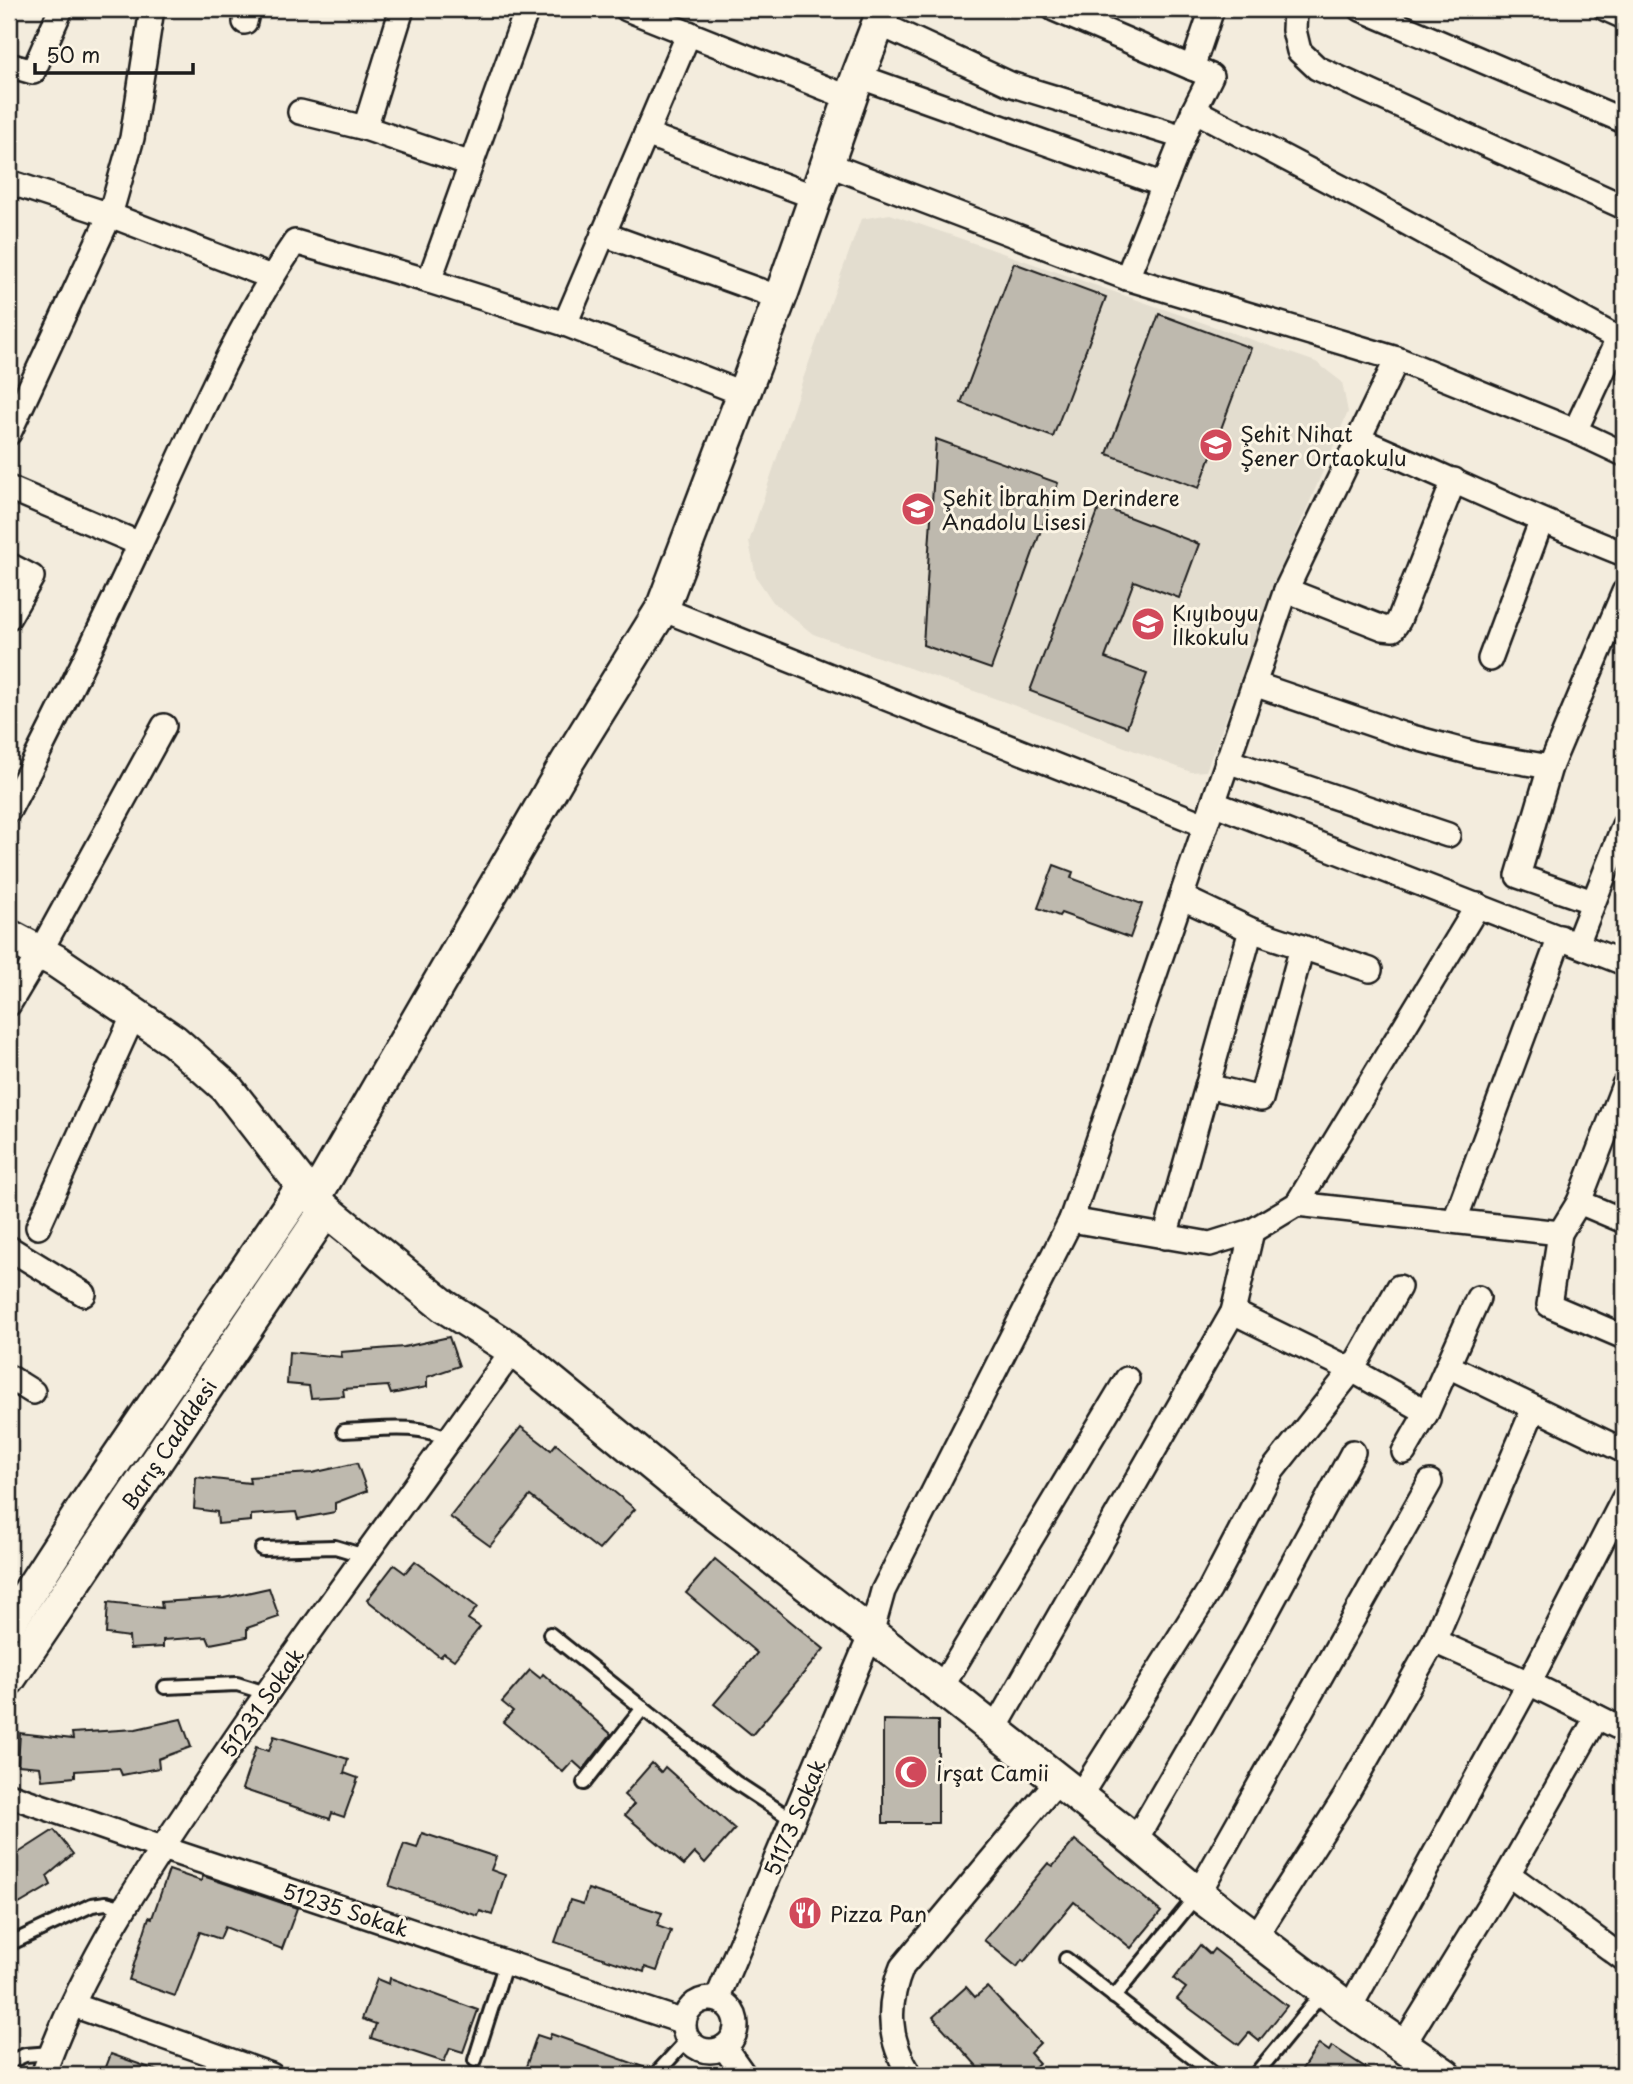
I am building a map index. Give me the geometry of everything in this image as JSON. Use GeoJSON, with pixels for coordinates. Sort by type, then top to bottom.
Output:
{"type":"FeatureCollection","features":[{"type":"Feature","properties":{"kind":"main road"},"geometry":{"type":"LineString","coordinates":[[315,1198],[566,764],[662,609],[780,298],[881,16]]}},
{"type":"Feature","properties":{"kind":"main road"},"geometry":{"type":"LineString","coordinates":[[9,936],[40,953],[174,1041],[226,1087],[315,1198],[444,1306],[513,1350],[670,1479],[941,1688],[1198,1894],[1336,2000],[1445,2075]]}},
{"type":"Feature","properties":{"kind":"main road","name":"Barış Cadddesi"},"geometry":{"type":"LineString","coordinates":[[9,1623],[88,1501],[315,1198]]}},
{"type":"Feature","properties":{"kind":"main road","name":"Barış Cadddesi"},"geometry":{"type":"LineString","coordinates":[[9,1679],[315,1198]]}},
{"type":"Feature","properties":{"kind":"street"},"geometry":{"type":"LineString","coordinates":[[9,65],[33,72],[61,9]]}},
{"type":"Feature","properties":{"kind":"street"},"geometry":{"type":"LineString","coordinates":[[9,433],[110,215],[132,138],[152,9]]}},
{"type":"Feature","properties":{"kind":"street"},"geometry":{"type":"LineString","coordinates":[[365,128],[402,9]]}},
{"type":"Feature","properties":{"kind":"street"},"geometry":{"type":"LineString","coordinates":[[429,281],[527,9]]}},
{"type":"Feature","properties":{"kind":"street"},"geometry":{"type":"LineString","coordinates":[[627,9],[689,33],[1164,185]]}},
{"type":"Feature","properties":{"kind":"street"},"geometry":{"type":"LineString","coordinates":[[1054,9],[1211,76],[1183,136],[1127,278]]}},
{"type":"Feature","properties":{"kind":"street"},"geometry":{"type":"LineString","coordinates":[[1192,68],[1212,9]]}},
{"type":"Feature","properties":{"kind":"street"},"geometry":{"type":"LineString","coordinates":[[1295,9],[1294,30],[1298,51],[1317,68],[1624,206]]}},
{"type":"Feature","properties":{"kind":"street"},"geometry":{"type":"LineString","coordinates":[[1361,9],[1624,121]]}},
{"type":"Feature","properties":{"kind":"street"},"geometry":{"type":"LineString","coordinates":[[1606,9],[1624,17]]}},
{"type":"Feature","properties":{"kind":"street"},"geometry":{"type":"LineString","coordinates":[[881,16],[1010,84],[1183,136]]}},
{"type":"Feature","properties":{"kind":"street"},"geometry":{"type":"LineString","coordinates":[[565,324],[689,33]]}},
{"type":"Feature","properties":{"kind":"street"},"geometry":{"type":"LineString","coordinates":[[1194,110],[1621,340],[1575,431]]}},
{"type":"Feature","properties":{"kind":"street"},"geometry":{"type":"LineString","coordinates":[[300,112],[365,128],[471,164]]}},
{"type":"Feature","properties":{"kind":"street"},"geometry":{"type":"LineString","coordinates":[[646,134],[815,198]]}},
{"type":"Feature","properties":{"kind":"street"},"geometry":{"type":"LineString","coordinates":[[827,164],[1127,278],[1397,359],[1575,431],[1624,454]]}},
{"type":"Feature","properties":{"kind":"street"},"geometry":{"type":"LineString","coordinates":[[9,182],[110,215],[271,277]]}},
{"type":"Feature","properties":{"kind":"street"},"geometry":{"type":"LineString","coordinates":[[603,234],[780,298]]}},
{"type":"Feature","properties":{"kind":"street"},"geometry":{"type":"LineString","coordinates":[[9,810],[62,709],[216,380],[271,277],[295,242],[565,324],[744,394]]}},
{"type":"Feature","properties":{"kind":"street","name":"51173 Sokak"},"geometry":{"type":"LineString","coordinates":[[717,1999],[871,1634],[883,1591],[1071,1220],[1286,590],[1397,359]]}},
{"type":"Feature","properties":{"kind":"street"},"geometry":{"type":"LineString","coordinates":[[1358,439],[1454,480],[1541,522],[1624,554]]}},
{"type":"Feature","properties":{"kind":"street"},"geometry":{"type":"LineString","coordinates":[[1286,590],[1383,628],[1393,629],[1399,620],[1454,480]]}},
{"type":"Feature","properties":{"kind":"street"},"geometry":{"type":"LineString","coordinates":[[9,488],[140,544]]}},
{"type":"Feature","properties":{"kind":"street"},"geometry":{"type":"LineString","coordinates":[[1490,659],[1541,522]]}},
{"type":"Feature","properties":{"kind":"street"},"geometry":{"type":"LineString","coordinates":[[9,565],[32,577],[9,617]]}},
{"type":"Feature","properties":{"kind":"street"},"geometry":{"type":"LineString","coordinates":[[1593,902],[1518,876],[1550,767],[1624,592]]}},
{"type":"Feature","properties":{"kind":"street"},"geometry":{"type":"LineString","coordinates":[[662,609],[1209,814],[1478,905],[1624,963]]}},
{"type":"Feature","properties":{"kind":"street"},"geometry":{"type":"LineString","coordinates":[[1254,684],[1401,734],[1479,755],[1550,767]]}},
{"type":"Feature","properties":{"kind":"street"},"geometry":{"type":"LineString","coordinates":[[9,1004],[40,953],[164,726]]}},
{"type":"Feature","properties":{"kind":"street"},"geometry":{"type":"LineString","coordinates":[[1227,761],[1448,835]]}},
{"type":"Feature","properties":{"kind":"street"},"geometry":{"type":"LineString","coordinates":[[1455,1220],[1568,940],[1593,902],[1624,825]]}},
{"type":"Feature","properties":{"kind":"street"},"geometry":{"type":"LineString","coordinates":[[1181,897],[1251,930],[1370,970]]}},
{"type":"Feature","properties":{"kind":"street"},"geometry":{"type":"LineString","coordinates":[[1071,1220],[1210,1244],[1252,1231],[1297,1204],[1478,905]]}},
{"type":"Feature","properties":{"kind":"street"},"geometry":{"type":"LineString","coordinates":[[1165,1237],[1251,930]]}},
{"type":"Feature","properties":{"kind":"street"},"geometry":{"type":"LineString","coordinates":[[1207,1086],[1261,1099],[1303,947]]}},
{"type":"Feature","properties":{"kind":"street"},"geometry":{"type":"LineString","coordinates":[[38,1227],[134,1014]]}},
{"type":"Feature","properties":{"kind":"street"},"geometry":{"type":"LineString","coordinates":[[1623,1091],[1579,1202],[1560,1233],[1549,1305],[1624,1337]]}},
{"type":"Feature","properties":{"kind":"street"},"geometry":{"type":"LineString","coordinates":[[1579,1202],[1624,1221]]}},
{"type":"Feature","properties":{"kind":"street"},"geometry":{"type":"LineString","coordinates":[[1297,1204],[1560,1233]]}},
{"type":"Feature","properties":{"kind":"street"},"geometry":{"type":"LineString","coordinates":[[994,1730],[1233,1312],[1252,1231]]}},
{"type":"Feature","properties":{"kind":"street"},"geometry":{"type":"LineString","coordinates":[[9,1248],[84,1294]]}},
{"type":"Feature","properties":{"kind":"street"},"geometry":{"type":"LineString","coordinates":[[911,2075],[897,2051],[891,2024],[893,1995],[902,1967],[1068,1789],[1210,1589],[1271,1472],[1352,1370],[1399,1287]]}},
{"type":"Feature","properties":{"kind":"street"},"geometry":{"type":"LineString","coordinates":[[1404,1452],[1427,1412],[1478,1298]]}},
{"type":"Feature","properties":{"kind":"street"},"geometry":{"type":"LineString","coordinates":[[1233,1312],[1352,1370],[1427,1412]]}},
{"type":"Feature","properties":{"kind":"street","name":"51231 Sokak"},"geometry":{"type":"LineString","coordinates":[[43,2075],[96,1956],[162,1848],[266,1693],[513,1350]]}},
{"type":"Feature","properties":{"kind":"street"},"geometry":{"type":"LineString","coordinates":[[1448,1366],[1624,1451]]}},
{"type":"Feature","properties":{"kind":"street"},"geometry":{"type":"LineString","coordinates":[[9,1377],[33,1392]]}},
{"type":"Feature","properties":{"kind":"street"},"geometry":{"type":"LineString","coordinates":[[941,1688],[1127,1379]]}},
{"type":"Feature","properties":{"kind":"street"},"geometry":{"type":"LineString","coordinates":[[1255,1938],[1345,1797],[1434,1641],[1534,1408]]}},
{"type":"Feature","properties":{"kind":"street"},"geometry":{"type":"LineString","coordinates":[[1135,1841],[1251,1641],[1353,1452]]}},
{"type":"Feature","properties":{"kind":"street"},"geometry":{"type":"LineString","coordinates":[[1198,1894],[1430,1482]]}},
{"type":"Feature","properties":{"kind":"street"},"geometry":{"type":"LineString","coordinates":[[1336,2000],[1529,1683],[1624,1498]]}},
{"type":"Feature","properties":{"kind":"street"},"geometry":{"type":"LineString","coordinates":[[1434,1641],[1529,1683],[1624,1730]]}},
{"type":"Feature","properties":{"kind":"street"},"geometry":{"type":"LineString","coordinates":[[1402,2047],[1508,1874],[1597,1717]]}},
{"type":"Feature","properties":{"kind":"street","name":"51235 Sokak"},"geometry":{"type":"LineString","coordinates":[[9,1795],[506,1962],[686,2030]]}},
{"type":"Feature","properties":{"kind":"street"},"geometry":{"type":"LineString","coordinates":[[1508,1874],[1624,1959]]}},
{"type":"Feature","properties":{"kind":"street"},"geometry":{"type":"LineString","coordinates":[[717,1999],[726,2003],[736,2018],[734,2035],[724,2047],[708,2051],[700,2049],[686,2030],[686,2013],[699,2001],[717,1999]]}},
{"type":"Feature","properties":{"kind":"street"},"geometry":{"type":"LineString","coordinates":[[72,2005],[271,2075]]}},
{"type":"Feature","properties":{"kind":"street"},"geometry":{"type":"LineString","coordinates":[[724,2047],[744,2075]]}},
{"type":"Feature","properties":{"kind":"lane"},"geometry":{"type":"LineString","coordinates":[[344,1431],[416,1428],[450,1440]]}},
{"type":"Feature","properties":{"kind":"lane"},"geometry":{"type":"LineString","coordinates":[[262,1549],[335,1547],[365,1556]]}},
{"type":"Feature","properties":{"kind":"lane"},"geometry":{"type":"LineString","coordinates":[[550,1634],[735,1782],[793,1820]]}},
{"type":"Feature","properties":{"kind":"lane"},"geometry":{"type":"LineString","coordinates":[[165,1687],[237,1684],[266,1693]]}},
{"type":"Feature","properties":{"kind":"lane"},"geometry":{"type":"LineString","coordinates":[[584,1783],[643,1708]]}},
{"type":"Feature","properties":{"kind":"lane"},"geometry":{"type":"LineString","coordinates":[[1114,1997],[1198,1894]]}},
{"type":"Feature","properties":{"kind":"lane"},"geometry":{"type":"LineString","coordinates":[[9,1944],[92,1905],[106,1903],[125,1908]]}},
{"type":"Feature","properties":{"kind":"lane"},"geometry":{"type":"LineString","coordinates":[[1066,1959],[1215,2075]]}},
{"type":"Feature","properties":{"kind":"lane"},"geometry":{"type":"LineString","coordinates":[[475,2060],[506,1962]]}},
{"type":"Feature","properties":{"kind":"lane"},"geometry":{"type":"LineString","coordinates":[[1255,2075],[1336,2000]]}},
{"type":"Feature","properties":{"kind":"lane"},"geometry":{"type":"LineString","coordinates":[[655,2075],[686,2030]]}},
{"type":"Feature","properties":{"kind":"lane"},"geometry":{"type":"LineString","coordinates":[[9,2062],[25,2055],[51,2053]]}},
{"type":"Feature","properties":{"kind":"shaded area"},"geometry":{"type":"Polygon","coordinates":[[[890,214],[1316,362],[1342,382],[1348,412],[1291,546],[1206,771],[1191,772],[813,634],[773,602],[756,577],[749,542],[803,379],[861,219],[890,214]]]}},
{"type":"Feature","properties":{"kind":"building"},"geometry":{"type":"Polygon","coordinates":[[[1014,263],[1106,297],[1053,437],[961,403],[1014,263]]]}},
{"type":"Feature","properties":{"kind":"building"},"geometry":{"type":"Polygon","coordinates":[[[1159,314],[1251,348],[1199,488],[1107,454],[1159,314]]]}},
{"type":"Feature","properties":{"kind":"building"},"geometry":{"type":"Polygon","coordinates":[[[936,439],[1058,483],[991,669],[923,645],[936,439]]]}},
{"type":"Feature","properties":{"kind":"building"},"geometry":{"type":"Polygon","coordinates":[[[1100,506],[1199,544],[1179,598],[1134,581],[1105,658],[1147,674],[1127,727],[1030,691],[1100,506]]]}},
{"type":"Feature","properties":{"kind":"building"},"geometry":{"type":"Polygon","coordinates":[[[1054,865],[1073,872],[1071,878],[1142,904],[1130,938],[1061,913],[1059,916],[1038,908],[1054,865]]]}},
{"type":"Feature","properties":{"kind":"building"},"geometry":{"type":"Polygon","coordinates":[[[449,1337],[459,1366],[427,1377],[427,1387],[391,1394],[388,1386],[343,1389],[344,1396],[311,1398],[309,1386],[287,1384],[289,1352],[342,1357],[341,1352],[404,1347],[449,1337]]]}},
{"type":"Feature","properties":{"kind":"building"},"geometry":{"type":"Polygon","coordinates":[[[521,1427],[551,1450],[556,1444],[635,1509],[599,1550],[530,1496],[490,1546],[450,1517],[521,1427]]]}},
{"type":"Feature","properties":{"kind":"building"},"geometry":{"type":"Polygon","coordinates":[[[357,1463],[367,1491],[335,1503],[335,1512],[298,1519],[296,1512],[251,1515],[251,1521],[218,1524],[217,1512],[194,1509],[196,1477],[250,1483],[249,1477],[312,1473],[357,1463]]]}},
{"type":"Feature","properties":{"kind":"building"},"geometry":{"type":"Polygon","coordinates":[[[715,1559],[824,1649],[752,1735],[714,1704],[757,1653],[686,1593],[715,1559]]]}},
{"type":"Feature","properties":{"kind":"building"},"geometry":{"type":"Polygon","coordinates":[[[415,1561],[477,1607],[468,1619],[480,1627],[454,1660],[444,1653],[440,1657],[367,1600],[394,1565],[405,1573],[415,1561]]]}},
{"type":"Feature","properties":{"kind":"building"},"geometry":{"type":"Polygon","coordinates":[[[269,1588],[279,1617],[247,1628],[247,1637],[210,1644],[207,1637],[163,1640],[163,1647],[130,1649],[129,1637],[106,1634],[108,1602],[162,1608],[161,1602],[224,1598],[269,1588]]]}},
{"type":"Feature","properties":{"kind":"building"},"geometry":{"type":"Polygon","coordinates":[[[530,1670],[540,1678],[543,1674],[611,1734],[583,1770],[573,1761],[563,1772],[503,1722],[513,1711],[502,1702],[530,1670]]]}},
{"type":"Feature","properties":{"kind":"building"},"geometry":{"type":"Polygon","coordinates":[[[181,1719],[191,1747],[158,1759],[159,1768],[122,1775],[119,1768],[75,1771],[75,1777],[42,1780],[40,1767],[18,1765],[20,1733],[73,1739],[72,1733],[136,1729],[181,1719]]]}},
{"type":"Feature","properties":{"kind":"building","name":"İrşat Camii"},"geometry":{"type":"Polygon","coordinates":[[[883,1720],[938,1721],[938,1823],[883,1823],[883,1720]]]}},
{"type":"Feature","properties":{"kind":"building"},"geometry":{"type":"Polygon","coordinates":[[[274,1736],[348,1759],[344,1773],[358,1778],[344,1817],[332,1813],[330,1819],[242,1789],[256,1747],[269,1751],[274,1736]]]}},
{"type":"Feature","properties":{"kind":"building"},"geometry":{"type":"Polygon","coordinates":[[[652,1763],[661,1772],[665,1767],[735,1829],[705,1863],[695,1853],[684,1865],[625,1815],[634,1804],[624,1795],[652,1763]]]}},
{"type":"Feature","properties":{"kind":"building"},"geometry":{"type":"Polygon","coordinates":[[[54,1830],[73,1854],[47,1876],[51,1885],[19,1904],[9,1893],[9,1859],[54,1830]]]}},
{"type":"Feature","properties":{"kind":"building"},"geometry":{"type":"Polygon","coordinates":[[[422,1833],[496,1857],[491,1870],[505,1875],[492,1915],[480,1911],[478,1916],[389,1886],[404,1844],[417,1848],[422,1833]]]}},
{"type":"Feature","properties":{"kind":"building"},"geometry":{"type":"Polygon","coordinates":[[[1075,1840],[1161,1912],[1131,1948],[1074,1902],[1017,1967],[984,1940],[1048,1863],[1053,1866],[1075,1840]]]}},
{"type":"Feature","properties":{"kind":"building"},"geometry":{"type":"Polygon","coordinates":[[[169,1870],[201,1881],[203,1876],[297,1908],[282,1949],[225,1927],[220,1939],[200,1932],[175,1996],[129,1980],[149,1917],[152,1918],[169,1870]]]}},
{"type":"Feature","properties":{"kind":"building"},"geometry":{"type":"Polygon","coordinates":[[[588,1889],[662,1913],[657,1926],[671,1931],[657,1971],[645,1967],[644,1972],[555,1942],[570,1900],[583,1904],[588,1889]]]}},
{"type":"Feature","properties":{"kind":"building"},"geometry":{"type":"Polygon","coordinates":[[[1200,1945],[1210,1954],[1214,1949],[1287,2006],[1259,2041],[1249,2033],[1239,2045],[1177,1999],[1186,1988],[1174,1979],[1200,1945]]]}},
{"type":"Feature","properties":{"kind":"building"},"geometry":{"type":"Polygon","coordinates":[[[390,1978],[478,2010],[463,2052],[450,2048],[444,2062],[371,2038],[376,2024],[362,2019],[377,1979],[389,1984],[390,1978]]]}},
{"type":"Feature","properties":{"kind":"building"},"geometry":{"type":"Polygon","coordinates":[[[966,1987],[975,1997],[987,1987],[1040,2043],[1030,2053],[1039,2063],[1026,2075],[985,2075],[933,2017],[966,1987]]]}},
{"type":"Feature","properties":{"kind":"building"},"geometry":{"type":"Polygon","coordinates":[[[551,2034],[649,2069],[646,2075],[523,2075],[537,2035],[549,2039],[551,2034]]]}},
{"type":"Feature","properties":{"kind":"building"},"geometry":{"type":"Polygon","coordinates":[[[1319,2044],[1329,2051],[1332,2046],[1377,2075],[1298,2075],[1319,2044]]]}},
{"type":"Feature","properties":{"kind":"building"},"geometry":{"type":"Polygon","coordinates":[[[111,2054],[164,2073],[103,2075],[111,2054]]]}},
{"type":"Feature","properties":{"kind":"place","name":"Şehit Nihat Şener Ortaokulu"},"geometry":{"type":"Point","coordinates":[1216,445]}},
{"type":"Feature","properties":{"kind":"place","name":"Şehit İbrahim Derindere Anadolu Lisesi"},"geometry":{"type":"Point","coordinates":[918,509]}},
{"type":"Feature","properties":{"kind":"place","name":"Kıyıboyu İlkokulu"},"geometry":{"type":"Point","coordinates":[1148,624]}},
{"type":"Feature","properties":{"kind":"place","name":"İrşat Camii"},"geometry":{"type":"Point","coordinates":[911,1772]}},
{"type":"Feature","properties":{"kind":"place","name":"Pizza Pan"},"geometry":{"type":"Point","coordinates":[805,1913]}}]}
